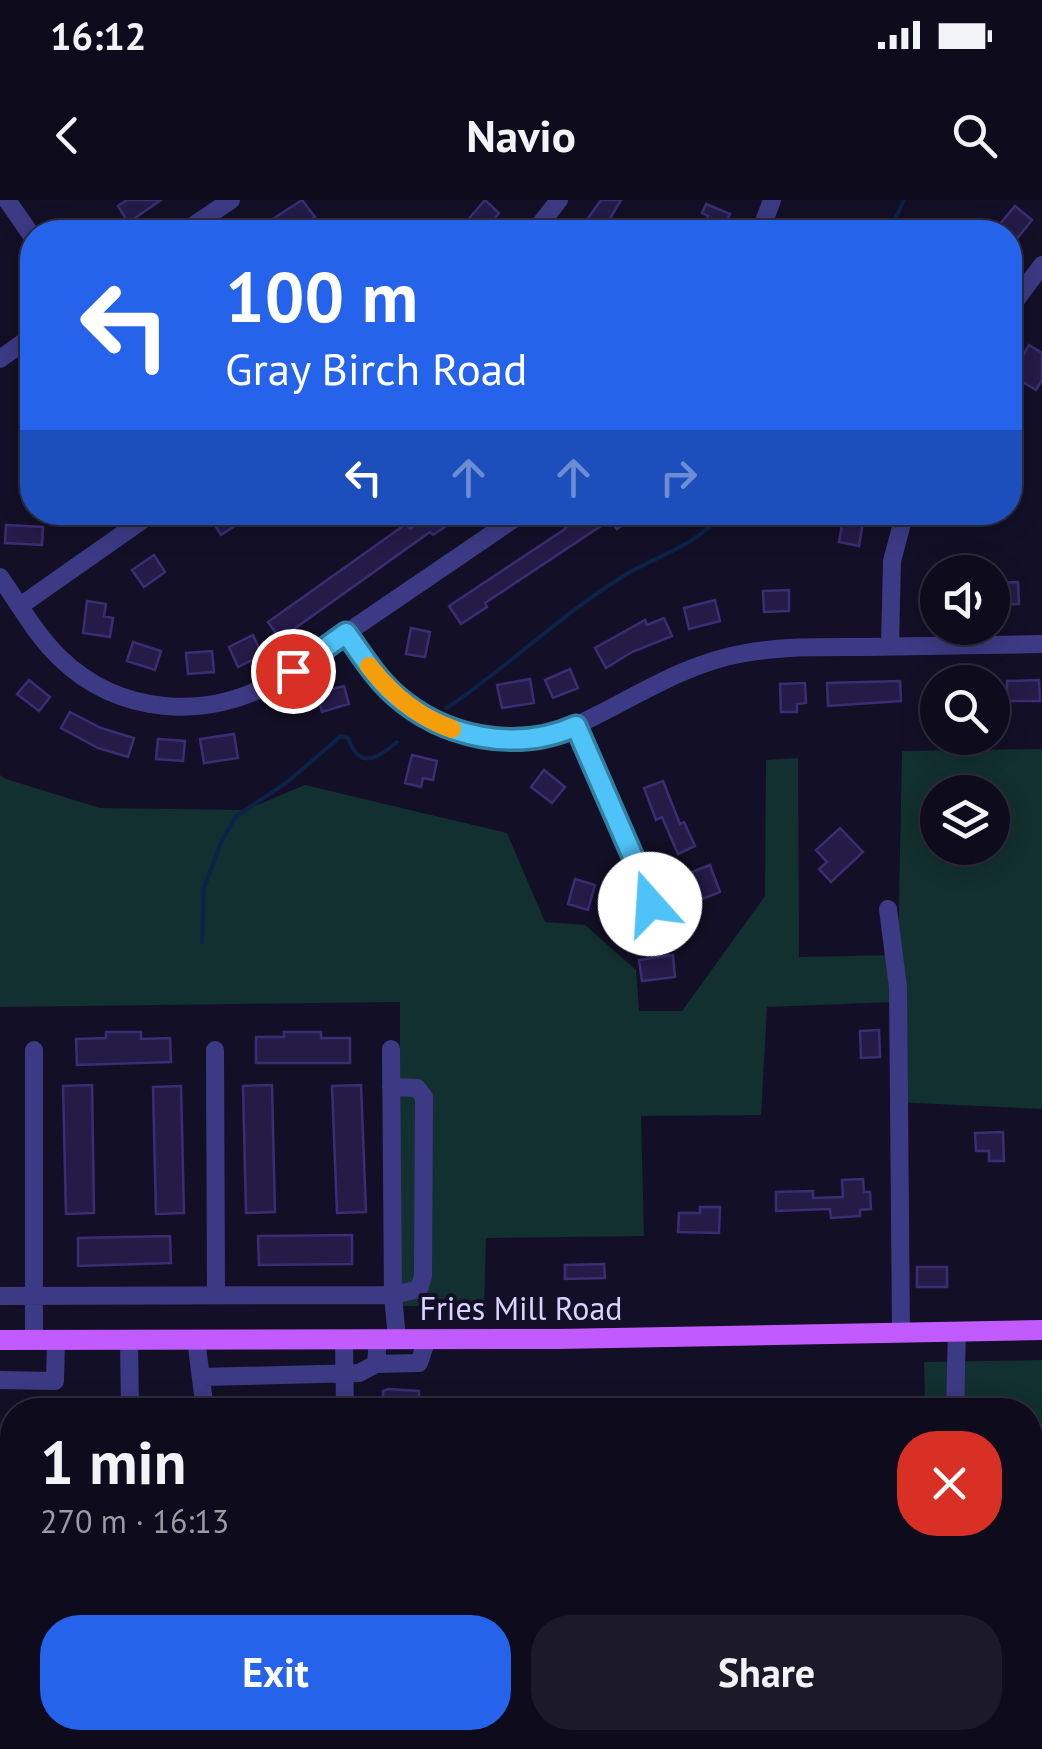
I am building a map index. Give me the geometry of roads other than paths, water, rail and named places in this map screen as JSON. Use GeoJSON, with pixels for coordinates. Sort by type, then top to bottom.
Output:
{"type":"FeatureCollection","features":[{"type":"Feature","properties":{"kind":"main road","name":"Fries Mill Road"},"geometry":{"type":"LineString","coordinates":[[0,1340],[428,1339],[1042,1330]]}},
{"type":"Feature","properties":{"kind":"street"},"geometry":{"type":"LineString","coordinates":[[202,220],[231,200]]}},
{"type":"Feature","properties":{"kind":"street"},"geometry":{"type":"LineString","coordinates":[[1022,292],[1042,265]]}},
{"type":"Feature","properties":{"kind":"street"},"geometry":{"type":"LineString","coordinates":[[20,606],[135,525]]}},
{"type":"Feature","properties":{"kind":"street"},"geometry":{"type":"LineString","coordinates":[[0,577],[50,647],[84,677],[126,698],[171,707],[216,705],[248,695],[293,671],[505,525]]}},
{"type":"Feature","properties":{"kind":"street"},"geometry":{"type":"LineString","coordinates":[[890,646],[892,561],[902,525]]}},
{"type":"Feature","properties":{"kind":"street"},"geometry":{"type":"LineString","coordinates":[[346,633],[395,696],[436,723],[475,736],[508,740],[554,735],[672,675],[732,655],[778,648],[1042,644]]}},
{"type":"Feature","properties":{"kind":"street"},"geometry":{"type":"LineString","coordinates":[[576,726],[650,904]]}},
{"type":"Feature","properties":{"kind":"street"},"geometry":{"type":"LineString","coordinates":[[888,908],[898,987],[901,1332]]}},
{"type":"Feature","properties":{"kind":"street"},"geometry":{"type":"LineString","coordinates":[[376,1364],[388,1339],[393,1295],[391,1049]]}},
{"type":"Feature","properties":{"kind":"street"},"geometry":{"type":"LineString","coordinates":[[34,1050],[34,1340]]}},
{"type":"Feature","properties":{"kind":"street"},"geometry":{"type":"LineString","coordinates":[[215,1050],[216,1294]]}},
{"type":"Feature","properties":{"kind":"street"},"geometry":{"type":"LineString","coordinates":[[0,1296],[393,1295],[419,1288],[424,1097],[417,1088],[392,1087]]}},
{"type":"Feature","properties":{"kind":"street"},"geometry":{"type":"LineString","coordinates":[[956,1398],[957,1332]]}},
{"type":"Feature","properties":{"kind":"street"},"geometry":{"type":"LineString","coordinates":[[129,1339],[130,1398]]}},
{"type":"Feature","properties":{"kind":"street"},"geometry":{"type":"LineString","coordinates":[[196,1339],[204,1398]]}},
{"type":"Feature","properties":{"kind":"street"},"geometry":{"type":"LineString","coordinates":[[344,1339],[345,1398]]}},
{"type":"Feature","properties":{"kind":"street"},"geometry":{"type":"LineString","coordinates":[[202,1377],[360,1373],[376,1364],[420,1363],[428,1339]]}},
{"type":"Feature","properties":{"kind":"street"},"geometry":{"type":"LineString","coordinates":[[0,1380],[55,1381],[56,1340]]}},
{"type":"Feature","properties":{"kind":"waterway"},"geometry":{"type":"LineString","coordinates":[[895,220],[904,200]]}},
{"type":"Feature","properties":{"kind":"waterway"},"geometry":{"type":"LineString","coordinates":[[447,708],[598,593],[711,525]]}},
{"type":"Feature","properties":{"kind":"waterway"},"geometry":{"type":"LineString","coordinates":[[202,942],[204,888],[235,817],[286,783],[341,736],[348,738],[364,758],[376,756],[397,742]]}}]}
